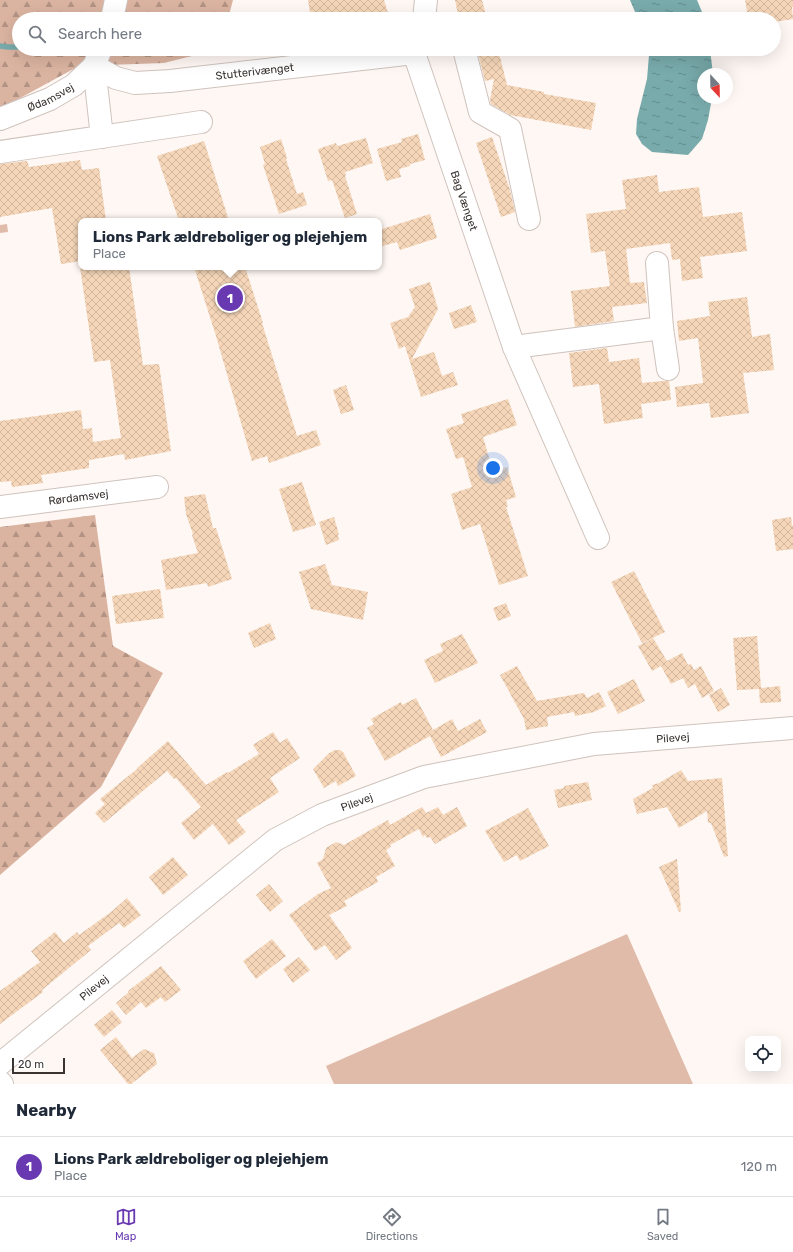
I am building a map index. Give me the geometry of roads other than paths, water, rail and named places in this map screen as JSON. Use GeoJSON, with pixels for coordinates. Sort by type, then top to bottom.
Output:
{"type":"FeatureCollection","features":[{"type":"Feature","properties":{"kind":"street"},"geometry":{"type":"LineString","coordinates":[[113,12],[116,0]]}},
{"type":"Feature","properties":{"kind":"street","name":"Stutterivænget"},"geometry":{"type":"LineString","coordinates":[[97,57],[116,78],[135,83],[170,81],[374,56]]}},
{"type":"Feature","properties":{"kind":"street","name":"Bag Vænget"},"geometry":{"type":"LineString","coordinates":[[417,56],[514,348],[598,538]]}},
{"type":"Feature","properties":{"kind":"street"},"geometry":{"type":"LineString","coordinates":[[466,56],[480,112],[510,129],[529,219]]}},
{"type":"Feature","properties":{"kind":"street"},"geometry":{"type":"LineString","coordinates":[[97,57],[102,137]]}},
{"type":"Feature","properties":{"kind":"street","name":"Ødamsvej"},"geometry":{"type":"LineString","coordinates":[[0,119],[56,96],[74,85],[97,57]]}},
{"type":"Feature","properties":{"kind":"street"},"geometry":{"type":"LineString","coordinates":[[0,152],[201,122]]}},
{"type":"Feature","properties":{"kind":"street"},"geometry":{"type":"LineString","coordinates":[[657,264],[662,328],[668,369]]}},
{"type":"Feature","properties":{"kind":"street"},"geometry":{"type":"LineString","coordinates":[[514,348],[662,328]]}},
{"type":"Feature","properties":{"kind":"street","name":"Rørdamsvej"},"geometry":{"type":"LineString","coordinates":[[0,507],[157,487]]}},
{"type":"Feature","properties":{"kind":"street","name":"Pilevej"},"geometry":{"type":"LineString","coordinates":[[0,1064],[274,840],[322,815],[424,777],[594,744],[793,728]]}},
{"type":"Feature","properties":{"kind":"water"},"geometry":{"type":"Polygon","coordinates":[[[630,0],[697,0],[702,12],[635,12],[630,0]]]}},
{"type":"Feature","properties":{"kind":"water"},"geometry":{"type":"Polygon","coordinates":[[[649,56],[711,56],[712,68],[697,68],[697,104],[711,104],[708,120],[702,139],[688,155],[652,152],[642,144],[636,134],[637,119],[647,79],[649,56]]]}},
{"type":"Feature","properties":{"kind":"waterway"},"geometry":{"type":"LineString","coordinates":[[0,46],[12,47]]}},
{"type":"Feature","properties":{"kind":"place","name":"Lions Park ældreboliger og plejehjem"},"geometry":{"type":"Point","coordinates":[230,298]}}]}
